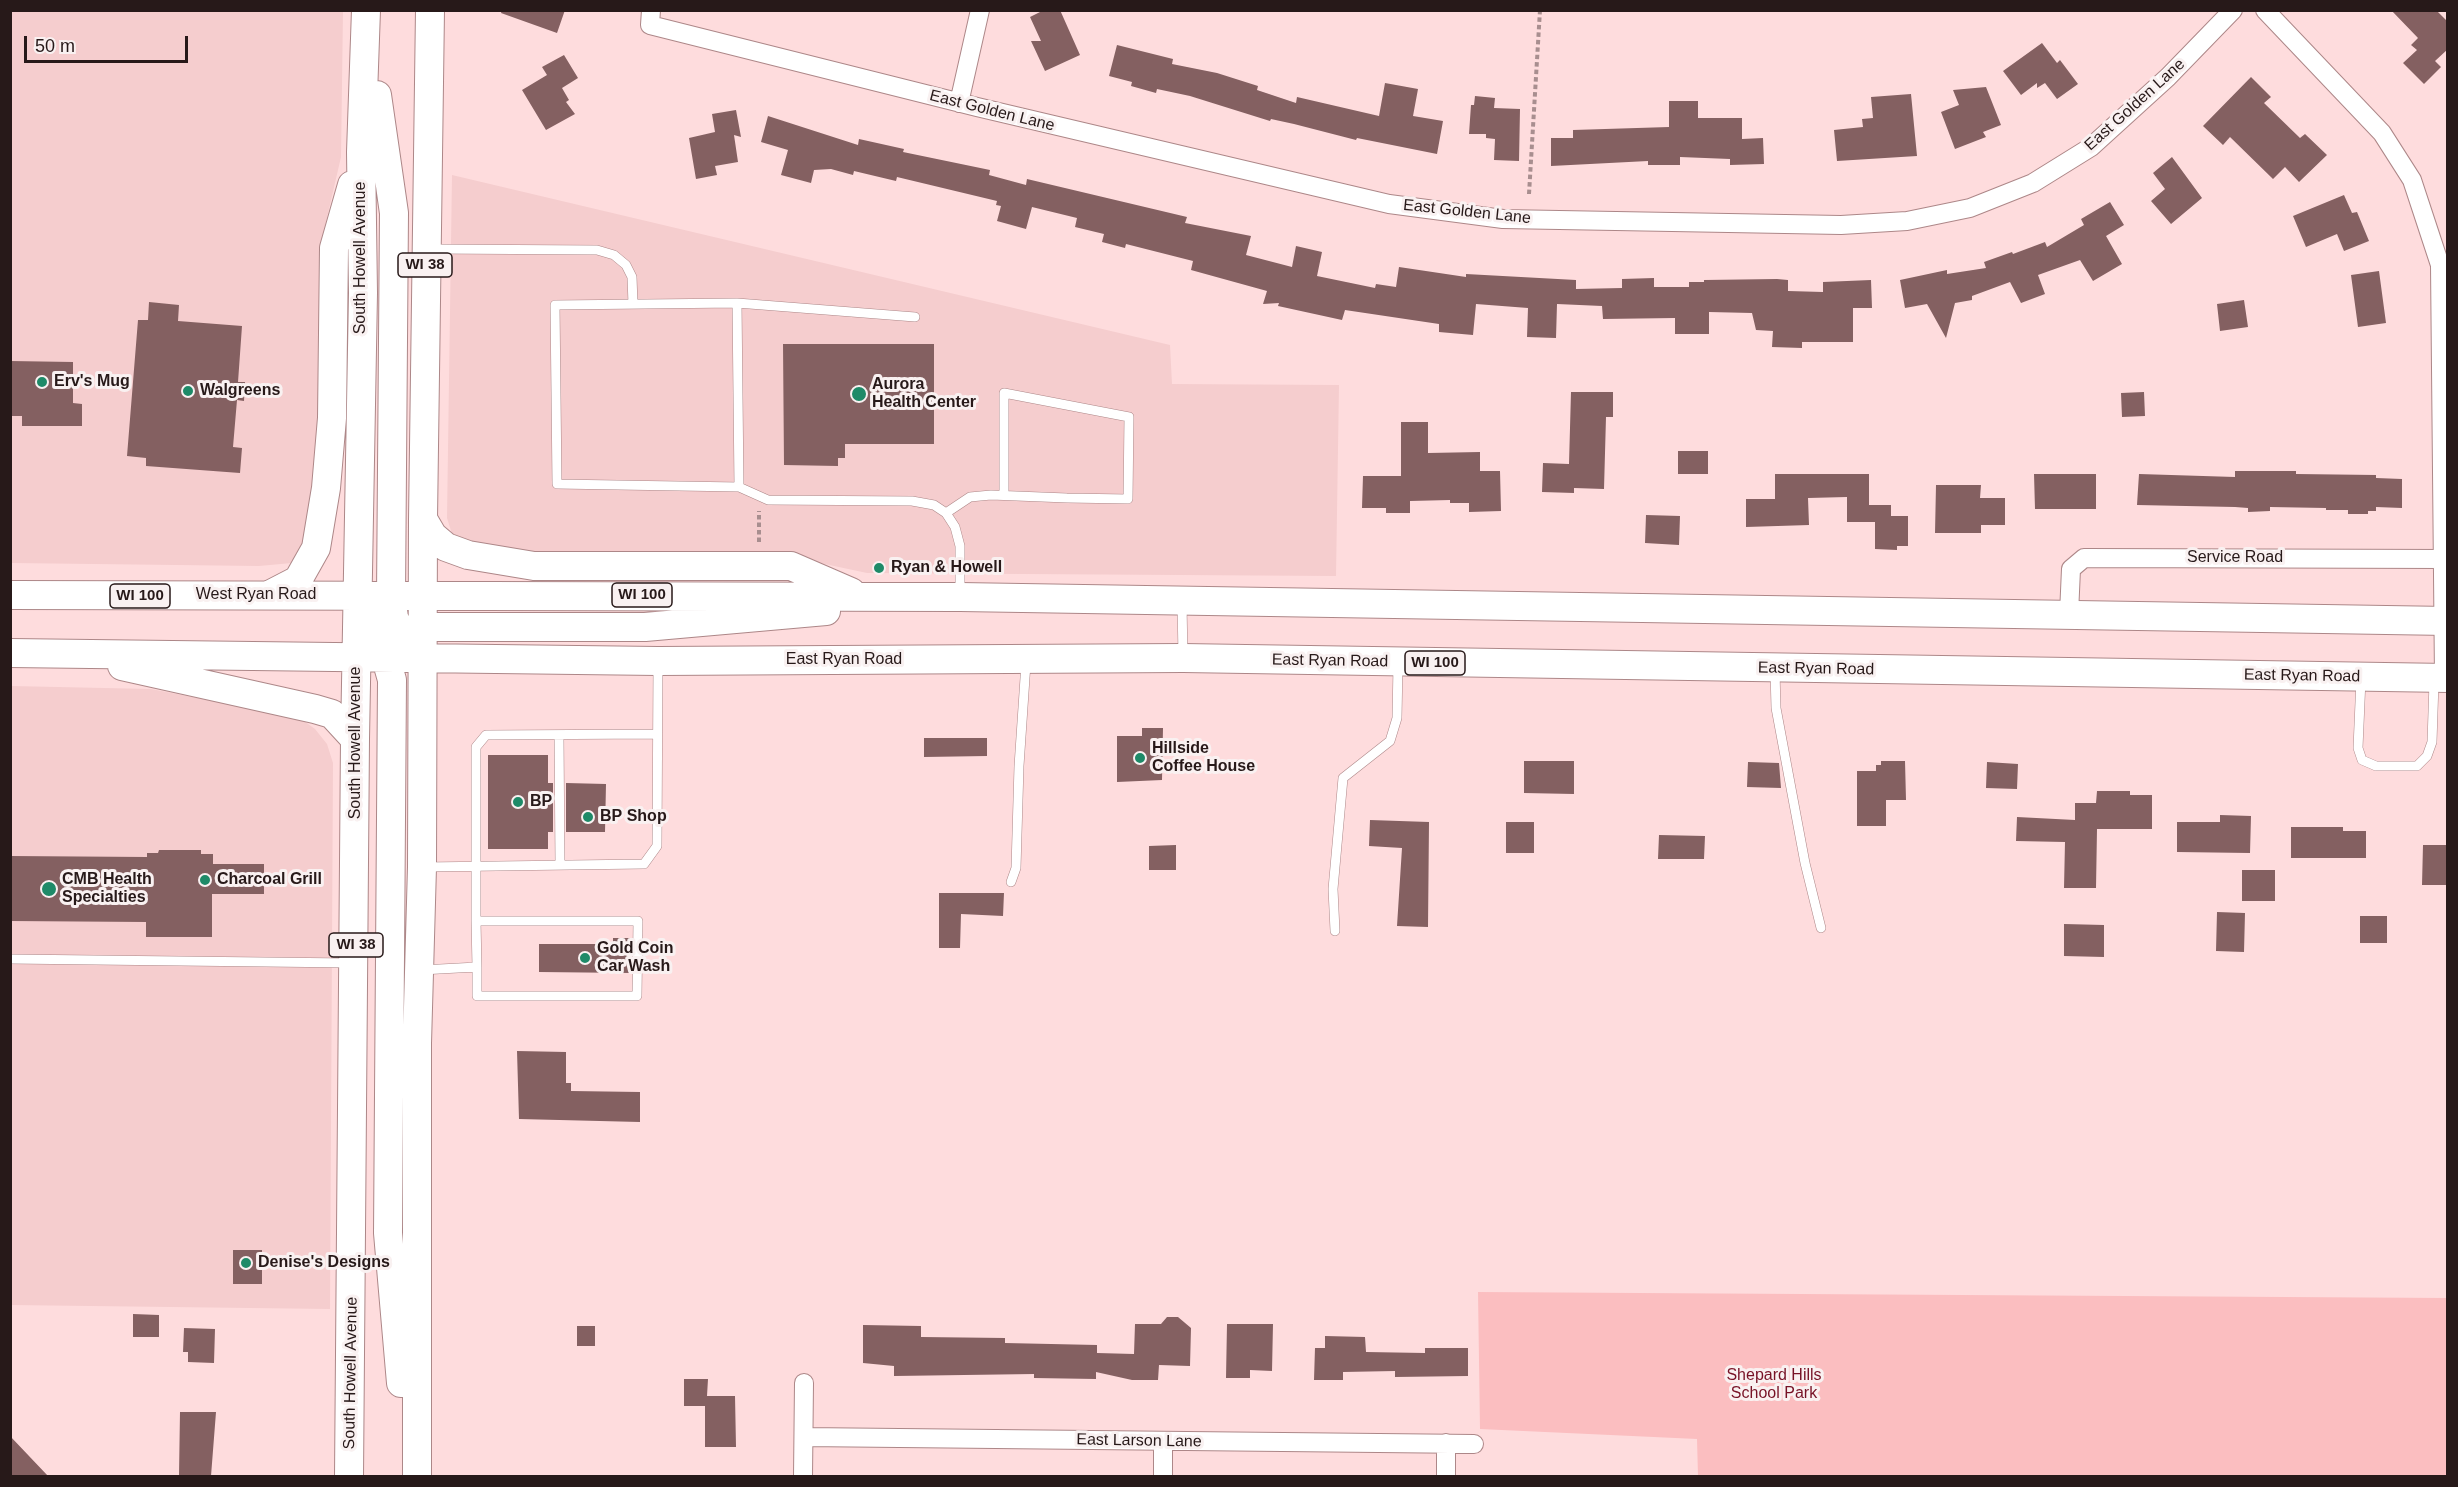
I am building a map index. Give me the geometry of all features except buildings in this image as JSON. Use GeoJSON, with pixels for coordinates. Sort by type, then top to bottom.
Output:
{"type":"FeatureCollection","features":[{"type":"Feature","properties":{"kind":"main road","name":"WI 38"},"geometry":{"type":"LineString","coordinates":[[398,639],[423,594],[430,10]]}},
{"type":"Feature","properties":{"kind":"main road","name":"South Howell Avenue"},"geometry":{"type":"LineString","coordinates":[[349,1476],[356,963],[355,739],[363,292],[361,152],[366,14]]}},
{"type":"Feature","properties":{"kind":"main road"},"geometry":{"type":"LineString","coordinates":[[366,14],[393,213],[391,595],[398,639],[392,680],[388,1233],[400,1383],[412,1476]]}},
{"type":"Feature","properties":{"kind":"main road"},"geometry":{"type":"LineString","coordinates":[[269,595],[298,580],[316,548],[326,488],[332,418],[334,248],[361,152]]}},
{"type":"Feature","properties":{"kind":"main road"},"geometry":{"type":"LineString","coordinates":[[423,519],[433,536],[446,547],[479,556],[534,566],[791,566],[861,596]]}},
{"type":"Feature","properties":{"kind":"main road"},"geometry":{"type":"LineString","coordinates":[[358,595],[377,627],[398,639],[645,627],[814,614],[897,597]]}},
{"type":"Feature","properties":{"kind":"main road","name":"WI 100"},"geometry":{"type":"LineString","coordinates":[[358,595],[960,597],[2446,621]]}},
{"type":"Feature","properties":{"kind":"main road","name":"West Ryan Road"},"geometry":{"type":"LineString","coordinates":[[10,596],[358,595]]}},
{"type":"Feature","properties":{"kind":"main road","name":"East Ryan Road"},"geometry":{"type":"LineString","coordinates":[[357,658],[398,639],[423,657],[658,661],[1183,658],[2442,678]]}},
{"type":"Feature","properties":{"kind":"main road","name":"WI 100"},"geometry":{"type":"LineString","coordinates":[[10,652],[357,658]]}},
{"type":"Feature","properties":{"kind":"main road"},"geometry":{"type":"LineString","coordinates":[[61,653],[333,714],[355,739]]}},
{"type":"Feature","properties":{"kind":"main road"},"geometry":{"type":"LineString","coordinates":[[417,1476],[417,1043],[422,867],[423,657]]}},
{"type":"Feature","properties":{"kind":"street"},"geometry":{"type":"LineString","coordinates":[[958,103],[980,10]]}},
{"type":"Feature","properties":{"kind":"street","name":"East Golden Lane"},"geometry":{"type":"LineString","coordinates":[[650,18],[958,103],[1389,204],[1503,219],[1841,225],[1907,221],[1970,208],[2033,183],[2091,147],[2168,77],[2233,10]]}},
{"type":"Feature","properties":{"kind":"street"},"geometry":{"type":"LineString","coordinates":[[2265,10],[2382,133],[2412,180],[2440,265],[2446,559],[2446,621],[2442,678]]}},
{"type":"Feature","properties":{"kind":"street","name":"Service Road"},"geometry":{"type":"LineString","coordinates":[[2069,614],[2071,569],[2084,558],[2446,559]]}},
{"type":"Feature","properties":{"kind":"street"},"geometry":{"type":"LineString","coordinates":[[803,1476],[804,1383]]}},
{"type":"Feature","properties":{"kind":"street","name":"East Larson Lane"},"geometry":{"type":"LineString","coordinates":[[804,1437],[1474,1444]]}},
{"type":"Feature","properties":{"kind":"street"},"geometry":{"type":"LineString","coordinates":[[1163,1442],[1163,1476]]}},
{"type":"Feature","properties":{"kind":"street"},"geometry":{"type":"LineString","coordinates":[[1446,1443],[1446,1476]]}},
{"type":"Feature","properties":{"kind":"lane"},"geometry":{"type":"LineString","coordinates":[[426,249],[597,249],[614,255],[626,265],[632,277],[633,304]]}},
{"type":"Feature","properties":{"kind":"lane"},"geometry":{"type":"LineString","coordinates":[[737,303],[739,487]]}},
{"type":"Feature","properties":{"kind":"lane"},"geometry":{"type":"LineString","coordinates":[[915,317],[737,303],[555,305],[557,484],[739,487],[764,498],[912,501],[933,505],[946,513],[955,528],[960,546],[960,597]]}},
{"type":"Feature","properties":{"kind":"lane"},"geometry":{"type":"LineString","coordinates":[[946,513],[970,497],[1004,495],[1128,499],[1129,417],[1004,393],[1004,495]]}},
{"type":"Feature","properties":{"kind":"lane"},"geometry":{"type":"LineString","coordinates":[[1182,602],[1183,658]]}},
{"type":"Feature","properties":{"kind":"lane"},"geometry":{"type":"LineString","coordinates":[[1011,882],[1016,868],[1019,766],[1027,659]]}},
{"type":"Feature","properties":{"kind":"lane"},"geometry":{"type":"LineString","coordinates":[[422,867],[644,864],[657,846],[658,661]]}},
{"type":"Feature","properties":{"kind":"lane"},"geometry":{"type":"LineString","coordinates":[[1335,931],[1333,889],[1343,778],[1390,741],[1397,718],[1398,662]]}},
{"type":"Feature","properties":{"kind":"lane"},"geometry":{"type":"LineString","coordinates":[[1775,669],[1776,708],[1805,863],[1821,928]]}},
{"type":"Feature","properties":{"kind":"lane"},"geometry":{"type":"LineString","coordinates":[[2361,677],[2358,748],[2362,760],[2376,766],[2417,766],[2427,756],[2432,742],[2442,678]]}},
{"type":"Feature","properties":{"kind":"lane"},"geometry":{"type":"LineString","coordinates":[[476,921],[638,921],[637,996],[477,996],[476,921],[476,747],[486,735],[657,734]]}},
{"type":"Feature","properties":{"kind":"lane"},"geometry":{"type":"LineString","coordinates":[[559,735],[560,865]]}},
{"type":"Feature","properties":{"kind":"lane"},"geometry":{"type":"LineString","coordinates":[[10,959],[356,963]]}},
{"type":"Feature","properties":{"kind":"lane"},"geometry":{"type":"LineString","coordinates":[[419,970],[477,967]]}},
{"type":"Feature","properties":{"kind":"path"},"geometry":{"type":"LineString","coordinates":[[1529,194],[1540,10]]}},
{"type":"Feature","properties":{"kind":"path"},"geometry":{"type":"LineString","coordinates":[[759,549],[759,512],[764,498]]}},
{"type":"Feature","properties":{"kind":"shaded area"},"geometry":{"type":"Polygon","coordinates":[[[11,11],[343,11],[341,157],[323,235],[320,454],[308,542],[292,563],[259,566],[11,563],[11,11]]]}},
{"type":"Feature","properties":{"kind":"shaded area"},"geometry":{"type":"Polygon","coordinates":[[[452,175],[1170,345],[1172,384],[1339,385],[1336,576],[867,573],[792,557],[539,558],[464,544],[452,534],[447,518],[452,175]]]}},
{"type":"Feature","properties":{"kind":"shaded area"},"geometry":{"type":"Polygon","coordinates":[[[11,686],[151,689],[300,718],[315,729],[327,744],[333,763],[330,1309],[11,1305],[11,686]]]}},
{"type":"Feature","properties":{"kind":"green space","name":"Shepard Hills School Park"},"geometry":{"type":"Polygon","coordinates":[[[1478,1292],[2447,1298],[2447,1476],[1698,1476],[1697,1439],[1480,1429],[1478,1292]]]}},
{"type":"Feature","properties":{"kind":"place","name":"Erv's Mug"},"geometry":{"type":"Point","coordinates":[42,382]}},
{"type":"Feature","properties":{"kind":"place","name":"Walgreens"},"geometry":{"type":"Point","coordinates":[188,391]}},
{"type":"Feature","properties":{"kind":"place","name":"Aurora Health Center"},"geometry":{"type":"Point","coordinates":[859,394]}},
{"type":"Feature","properties":{"kind":"place","name":"Ryan & Howell"},"geometry":{"type":"Point","coordinates":[879,568]}},
{"type":"Feature","properties":{"kind":"place","name":"Hillside Coffee House"},"geometry":{"type":"Point","coordinates":[1140,758]}},
{"type":"Feature","properties":{"kind":"place","name":"BP"},"geometry":{"type":"Point","coordinates":[518,802]}},
{"type":"Feature","properties":{"kind":"place","name":"BP Shop"},"geometry":{"type":"Point","coordinates":[588,817]}},
{"type":"Feature","properties":{"kind":"place","name":"Charcoal Grill"},"geometry":{"type":"Point","coordinates":[205,880]}},
{"type":"Feature","properties":{"kind":"place","name":"CMB Health Specialties"},"geometry":{"type":"Point","coordinates":[49,889]}},
{"type":"Feature","properties":{"kind":"place","name":"Gold Coin Car Wash"},"geometry":{"type":"Point","coordinates":[585,958]}},
{"type":"Feature","properties":{"kind":"place","name":"Denise's Designs"},"geometry":{"type":"Point","coordinates":[246,1263]}}]}
